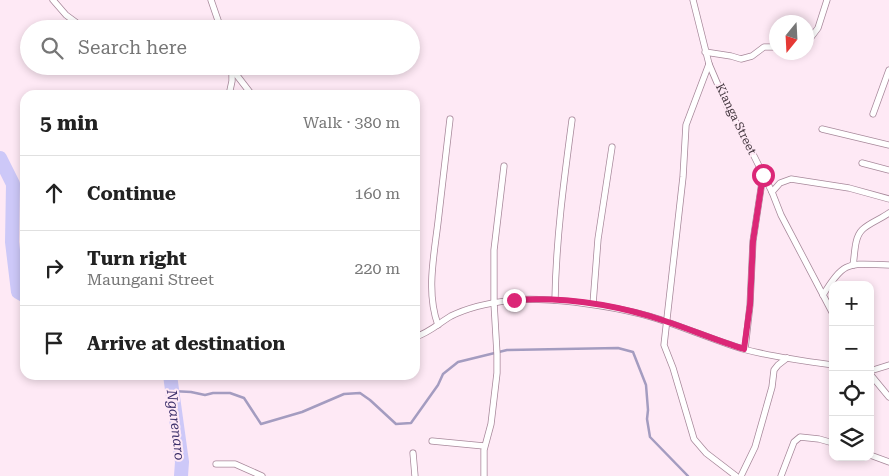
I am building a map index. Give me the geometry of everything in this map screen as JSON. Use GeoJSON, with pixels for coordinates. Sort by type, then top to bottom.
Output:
{"type":"FeatureCollection","features":[{"type":"Feature","properties":{"kind":"street"},"geometry":{"type":"LineString","coordinates":[[53,0],[73,20]]}},
{"type":"Feature","properties":{"kind":"street"},"geometry":{"type":"LineString","coordinates":[[211,0],[218,20]]}},
{"type":"Feature","properties":{"kind":"street","name":"Kianga Street"},"geometry":{"type":"LineString","coordinates":[[693,0],[709,64],[727,106],[829,306]]}},
{"type":"Feature","properties":{"kind":"street"},"geometry":{"type":"LineString","coordinates":[[814,33],[818,28],[827,0]]}},
{"type":"Feature","properties":{"kind":"street"},"geometry":{"type":"LineString","coordinates":[[706,52],[741,59],[752,56],[764,47],[769,47]]}},
{"type":"Feature","properties":{"kind":"street"},"geometry":{"type":"LineString","coordinates":[[709,64],[686,125],[684,177],[664,345],[676,376],[694,439],[699,447],[736,476]]}},
{"type":"Feature","properties":{"kind":"street"},"geometry":{"type":"LineString","coordinates":[[873,114],[889,70]]}},
{"type":"Feature","properties":{"kind":"street"},"geometry":{"type":"LineString","coordinates":[[230,90],[232,75]]}},
{"type":"Feature","properties":{"kind":"street"},"geometry":{"type":"LineString","coordinates":[[237,75],[248,90]]}},
{"type":"Feature","properties":{"kind":"street"},"geometry":{"type":"LineString","coordinates":[[438,325],[433,311],[431,296],[450,120]]}},
{"type":"Feature","properties":{"kind":"street"},"geometry":{"type":"LineString","coordinates":[[555,300],[556,262],[563,187],[572,120]]}},
{"type":"Feature","properties":{"kind":"street"},"geometry":{"type":"LineString","coordinates":[[822,129],[889,145]]}},
{"type":"Feature","properties":{"kind":"street"},"geometry":{"type":"LineString","coordinates":[[593,304],[598,239],[612,147]]}},
{"type":"Feature","properties":{"kind":"street"},"geometry":{"type":"LineString","coordinates":[[862,163],[889,170]]}},
{"type":"Feature","properties":{"kind":"street"},"geometry":{"type":"LineString","coordinates":[[484,476],[484,446],[491,424],[497,373],[494,250],[504,166]]}},
{"type":"Feature","properties":{"kind":"street"},"geometry":{"type":"LineString","coordinates":[[744,349],[750,305],[753,241],[763,175]]}},
{"type":"Feature","properties":{"kind":"street"},"geometry":{"type":"LineString","coordinates":[[772,192],[780,183],[791,179],[849,188],[889,199]]}},
{"type":"Feature","properties":{"kind":"street"},"geometry":{"type":"LineString","coordinates":[[853,265],[859,234],[863,229],[881,220],[889,213]]}},
{"type":"Feature","properties":{"kind":"street"},"geometry":{"type":"LineString","coordinates":[[823,295],[844,267],[853,265],[889,265]]}},
{"type":"Feature","properties":{"kind":"street"},"geometry":{"type":"LineString","coordinates":[[420,335],[466,310],[494,303],[523,299],[555,300],[593,304],[629,311],[666,321],[744,349],[829,364]]}},
{"type":"Feature","properties":{"kind":"street"},"geometry":{"type":"LineString","coordinates":[[741,476],[755,447],[772,387],[774,370],[787,358]]}},
{"type":"Feature","properties":{"kind":"street"},"geometry":{"type":"LineString","coordinates":[[873,371],[889,365]]}},
{"type":"Feature","properties":{"kind":"street"},"geometry":{"type":"LineString","coordinates":[[874,377],[889,397]]}},
{"type":"Feature","properties":{"kind":"street"},"geometry":{"type":"LineString","coordinates":[[781,476],[794,442],[800,437],[829,442]]}},
{"type":"Feature","properties":{"kind":"street"},"geometry":{"type":"LineString","coordinates":[[432,442],[484,446]]}},
{"type":"Feature","properties":{"kind":"street"},"geometry":{"type":"LineString","coordinates":[[413,453],[415,476]]}},
{"type":"Feature","properties":{"kind":"street"},"geometry":{"type":"LineString","coordinates":[[874,457],[889,462]]}},
{"type":"Feature","properties":{"kind":"street"},"geometry":{"type":"LineString","coordinates":[[216,464],[235,464],[262,476]]}},
{"type":"Feature","properties":{"kind":"waterway","name":"Ngarenaro"},"geometry":{"type":"LineString","coordinates":[[0,158],[13,184],[12,242],[18,292],[20,293]]}},
{"type":"Feature","properties":{"kind":"waterway"},"geometry":{"type":"LineString","coordinates":[[172,391],[205,395],[230,393],[244,398],[261,424],[302,412],[344,394],[360,393],[396,424],[411,423],[438,385],[443,374],[458,362],[507,350],[618,348],[633,352],[646,385],[647,419],[650,437],[688,476]]}},
{"type":"Feature","properties":{"kind":"waterway","name":"Ngarenaro"},"geometry":{"type":"LineString","coordinates":[[171,380],[182,462],[181,476]]}},
{"type":"Feature","properties":{"kind":"route"},"geometry":{"type":"LineString","coordinates":[[514,300],[555,300],[609,306],[666,321],[697,334],[744,349],[750,305],[753,241],[763,175]]}}]}
